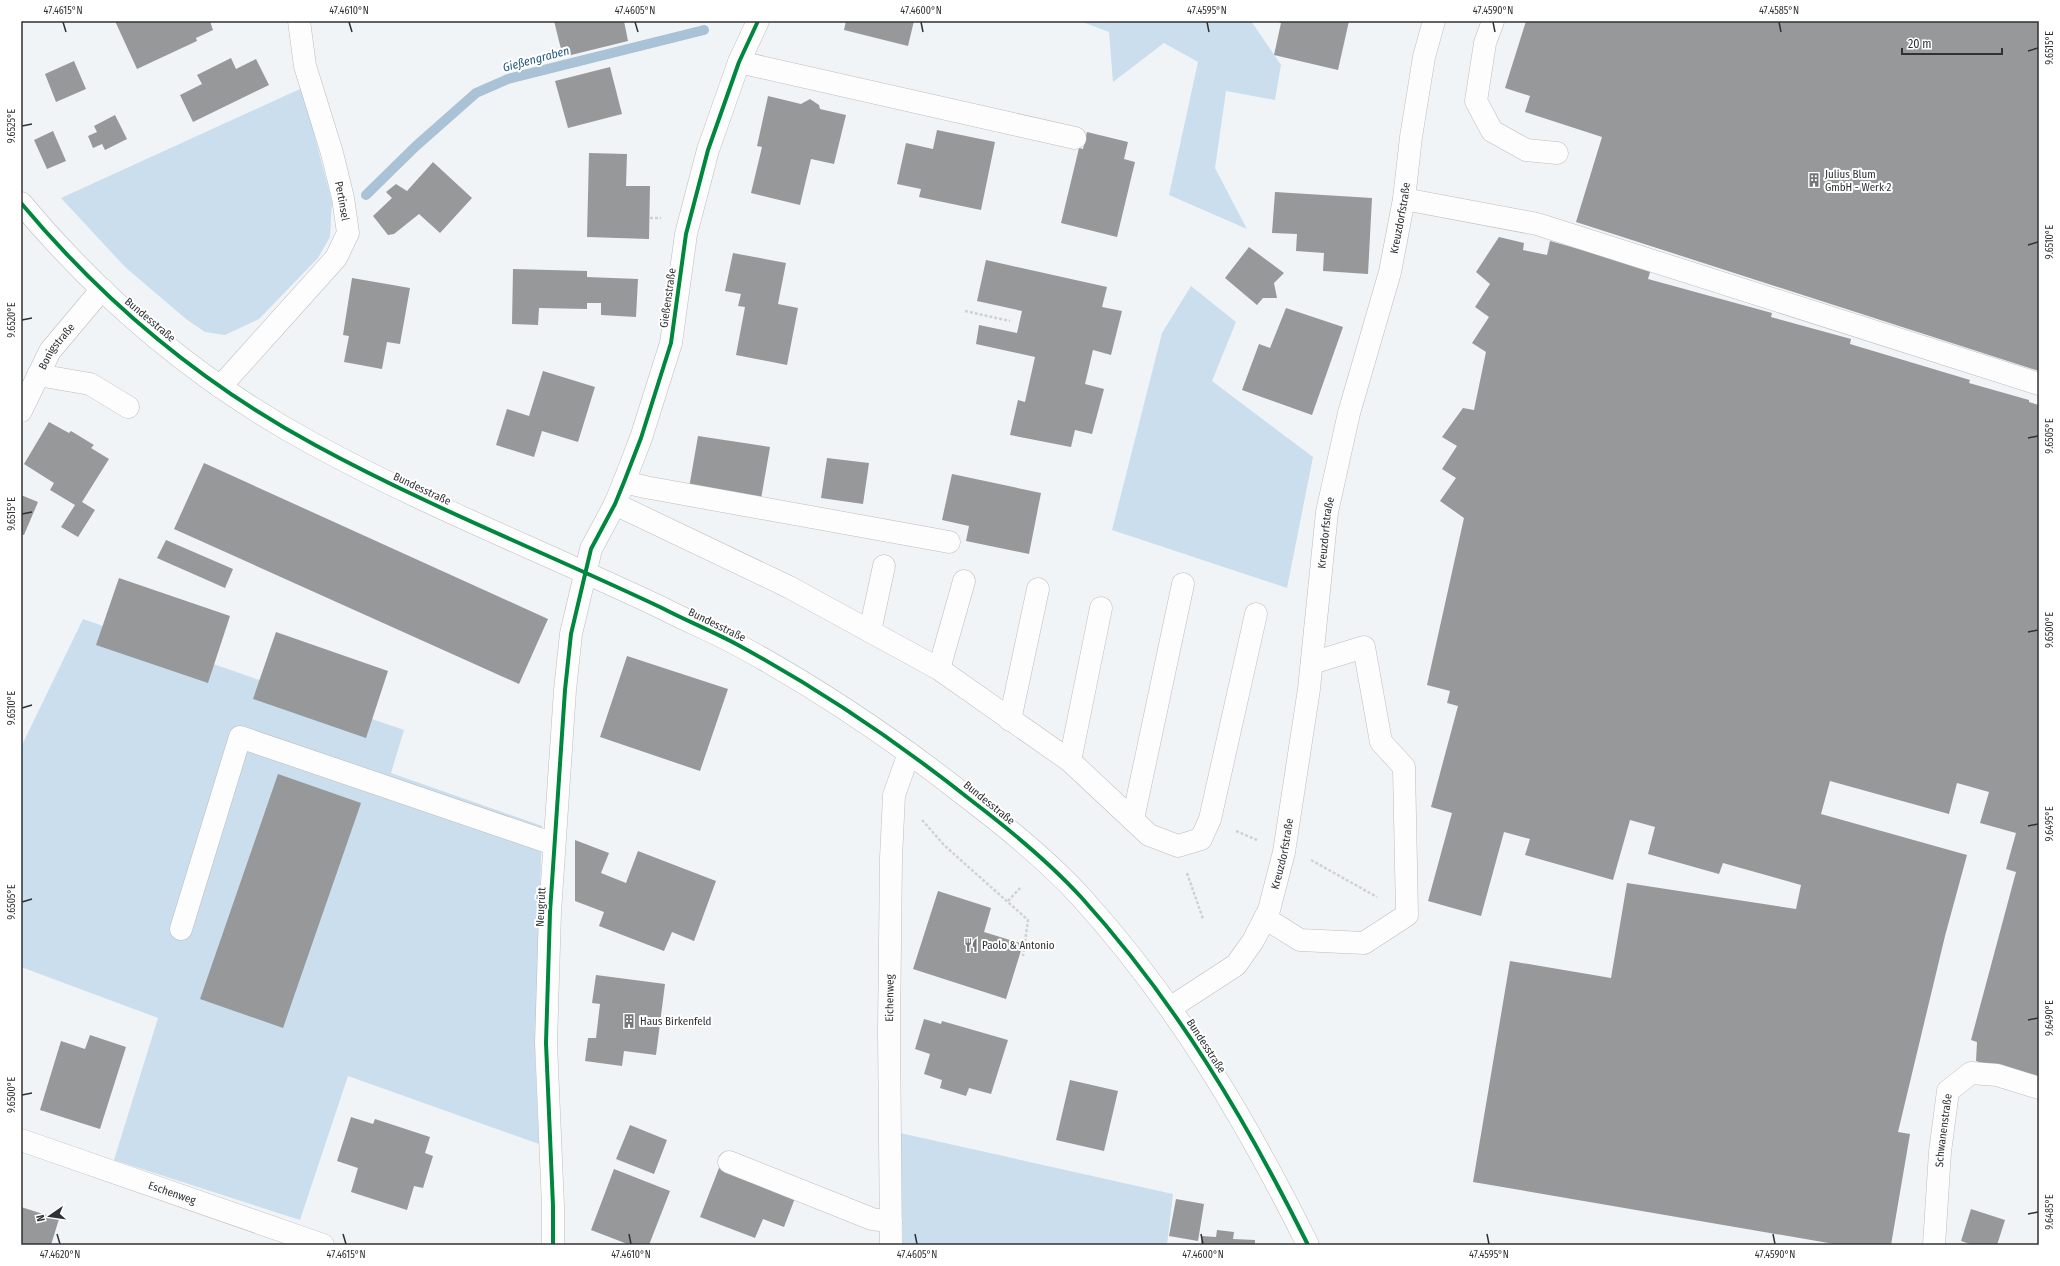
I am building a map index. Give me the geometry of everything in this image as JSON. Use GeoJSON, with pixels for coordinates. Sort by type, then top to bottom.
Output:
{"type":"FeatureCollection","features":[{"type":"Feature","properties":{"kind":"street","name":"Pertinsel"},"geometry":{"type":"LineString","coordinates":[[220,387],[336,258],[348,233],[343,198],[332,152],[305,66],[299,21]]}},
{"type":"Feature","properties":{"kind":"street","name":"Gießenstraße"},"geometry":{"type":"LineString","coordinates":[[585,573],[591,549],[615,504],[641,438],[671,343],[686,234],[708,150],[739,62],[758,21]]}},
{"type":"Feature","properties":{"kind":"street","name":"Kreuzdorfstraße"},"geometry":{"type":"LineString","coordinates":[[1170,1008],[1236,965],[1253,941],[1269,910],[1284,852],[1312,663],[1327,512],[1349,412],[1390,272],[1404,199],[1411,137],[1424,58],[1434,21]]}},
{"type":"Feature","properties":{"kind":"street"},"geometry":{"type":"LineString","coordinates":[[1493,21],[1485,43],[1476,101],[1492,131],[1526,150],[1557,153]]}},
{"type":"Feature","properties":{"kind":"street"},"geometry":{"type":"LineString","coordinates":[[739,62],[1075,138]]}},
{"type":"Feature","properties":{"kind":"street"},"geometry":{"type":"LineString","coordinates":[[1404,199],[1537,224],[2039,384]]}},
{"type":"Feature","properties":{"kind":"street","name":"Bundesstraße"},"geometry":{"type":"LineString","coordinates":[[21,203],[67,256],[102,289],[160,341],[220,387],[311,444],[385,482],[585,573],[738,645],[856,715],[909,753],[994,818],[1030,848],[1074,890],[1146,974],[1189,1034],[1252,1137],[1308,1245]]}},
{"type":"Feature","properties":{"kind":"street","name":"Bonigstraße"},"geometry":{"type":"LineString","coordinates":[[21,411],[50,351],[102,289]]}},
{"type":"Feature","properties":{"kind":"street"},"geometry":{"type":"LineString","coordinates":[[38,375],[90,384],[128,407]]}},
{"type":"Feature","properties":{"kind":"street"},"geometry":{"type":"LineString","coordinates":[[624,482],[948,542]]}},
{"type":"Feature","properties":{"kind":"street"},"geometry":{"type":"LineString","coordinates":[[615,504],[789,587],[939,669],[1070,761],[1149,835],[1178,846],[1201,839],[1210,819],[1256,614]]}},
{"type":"Feature","properties":{"kind":"street"},"geometry":{"type":"LineString","coordinates":[[870,631],[884,566]]}},
{"type":"Feature","properties":{"kind":"street","name":"Neugrütt"},"geometry":{"type":"LineString","coordinates":[[553,1245],[546,1043],[550,912],[565,690],[571,634],[585,573]]}},
{"type":"Feature","properties":{"kind":"street"},"geometry":{"type":"LineString","coordinates":[[939,669],[964,581]]}},
{"type":"Feature","properties":{"kind":"street"},"geometry":{"type":"LineString","coordinates":[[1133,819],[1182,584]]}},
{"type":"Feature","properties":{"kind":"street"},"geometry":{"type":"LineString","coordinates":[[1010,720],[1038,589]]}},
{"type":"Feature","properties":{"kind":"street"},"geometry":{"type":"LineString","coordinates":[[1070,761],[1101,608]]}},
{"type":"Feature","properties":{"kind":"street"},"geometry":{"type":"LineString","coordinates":[[1265,918],[1300,940],[1364,943],[1407,915],[1404,767],[1381,742],[1364,647],[1312,663]]}},
{"type":"Feature","properties":{"kind":"street"},"geometry":{"type":"LineString","coordinates":[[181,929],[240,737],[554,844]]}},
{"type":"Feature","properties":{"kind":"street","name":"Eichenweg"},"geometry":{"type":"LineString","coordinates":[[891,1245],[889,1024],[891,858],[894,795],[909,753]]}},
{"type":"Feature","properties":{"kind":"street","name":"Schwanenstraße"},"geometry":{"type":"LineString","coordinates":[[1934,1245],[1940,1152],[1948,1091],[1970,1073],[1997,1074],[2039,1088]]}},
{"type":"Feature","properties":{"kind":"street","name":"Eschenweg"},"geometry":{"type":"LineString","coordinates":[[21,1140],[323,1245]]}},
{"type":"Feature","properties":{"kind":"street"},"geometry":{"type":"LineString","coordinates":[[728,1162],[872,1219],[891,1222]]}},
{"type":"Feature","properties":{"kind":"path"},"geometry":{"type":"LineString","coordinates":[[965,311],[1010,321]]}},
{"type":"Feature","properties":{"kind":"path"},"geometry":{"type":"LineString","coordinates":[[921,819],[945,846],[1028,920],[1022,956]]}},
{"type":"Feature","properties":{"kind":"path"},"geometry":{"type":"LineString","coordinates":[[1178,846],[1203,919]]}},
{"type":"Feature","properties":{"kind":"path"},"geometry":{"type":"LineString","coordinates":[[1306,857],[1407,913]]}},
{"type":"Feature","properties":{"kind":"path"},"geometry":{"type":"LineString","coordinates":[[1008,901],[1021,887]]}},
{"type":"Feature","properties":{"kind":"shaded area"},"geometry":{"type":"Polygon","coordinates":[[[1080,21],[1251,21],[1281,65],[1275,100],[1226,91],[1215,168],[1247,229],[1169,195],[1198,62],[1164,43],[1113,82],[1109,32],[1080,21]]]}},
{"type":"Feature","properties":{"kind":"shaded area"},"geometry":{"type":"Polygon","coordinates":[[[302,88],[332,202],[330,237],[318,258],[259,319],[225,335],[205,332],[186,319],[125,267],[61,198],[302,88]]]}},
{"type":"Feature","properties":{"kind":"shaded area"},"geometry":{"type":"Polygon","coordinates":[[[1191,286],[1236,322],[1212,381],[1313,457],[1287,588],[1112,530],[1162,333],[1191,286]]]}},
{"type":"Feature","properties":{"kind":"shaded area"},"geometry":{"type":"Polygon","coordinates":[[[83,619],[404,730],[391,773],[542,826],[535,1058],[539,1144],[348,1076],[300,1220],[114,1160],[158,1018],[21,967],[21,747],[83,619]]]}},
{"type":"Feature","properties":{"kind":"shaded area"},"geometry":{"type":"Polygon","coordinates":[[[900,1133],[1173,1194],[1167,1245],[903,1245],[900,1133]]]}},
{"type":"Feature","properties":{"kind":"building"},"geometry":{"type":"Polygon","coordinates":[[[115,21],[210,21],[213,30],[196,38],[197,41],[137,69],[115,21]]]}},
{"type":"Feature","properties":{"kind":"building"},"geometry":{"type":"Polygon","coordinates":[[[554,21],[624,21],[628,41],[563,57],[554,21]]]}},
{"type":"Feature","properties":{"kind":"building"},"geometry":{"type":"Polygon","coordinates":[[[846,21],[914,21],[908,46],[844,30],[846,21]]]}},
{"type":"Feature","properties":{"kind":"building"},"geometry":{"type":"Polygon","coordinates":[[[1275,21],[1349,21],[1338,70],[1274,55],[1281,23],[1275,21]]]}},
{"type":"Feature","properties":{"kind":"building","name":"Julius Blum GmbH - Werk 2"},"geometry":{"type":"Polygon","coordinates":[[[1526,21],[2039,21],[2039,371],[1576,222],[1602,137],[1525,112],[1530,96],[1505,88],[1526,21]]]}},
{"type":"Feature","properties":{"kind":"building"},"geometry":{"type":"Polygon","coordinates":[[[231,58],[236,69],[256,59],[269,85],[193,122],[180,95],[202,84],[197,75],[231,58]]]}},
{"type":"Feature","properties":{"kind":"building"},"geometry":{"type":"Polygon","coordinates":[[[74,61],[86,89],[56,102],[45,74],[74,61]]]}},
{"type":"Feature","properties":{"kind":"building"},"geometry":{"type":"Polygon","coordinates":[[[610,67],[622,114],[568,128],[555,81],[610,67]]]}},
{"type":"Feature","properties":{"kind":"building"},"geometry":{"type":"Polygon","coordinates":[[[768,96],[801,104],[810,99],[819,105],[820,109],[846,115],[834,164],[811,159],[800,205],[751,193],[762,147],[757,146],[768,96]]]}},
{"type":"Feature","properties":{"kind":"building"},"geometry":{"type":"Polygon","coordinates":[[[115,115],[127,139],[105,150],[102,144],[93,148],[88,136],[97,132],[94,126],[115,115]]]}},
{"type":"Feature","properties":{"kind":"building"},"geometry":{"type":"Polygon","coordinates":[[[937,130],[995,142],[981,210],[919,197],[921,189],[897,184],[906,143],[933,149],[937,130]]]}},
{"type":"Feature","properties":{"kind":"building"},"geometry":{"type":"Polygon","coordinates":[[[53,131],[66,161],[47,169],[34,140],[53,131]]]}},
{"type":"Feature","properties":{"kind":"building"},"geometry":{"type":"Polygon","coordinates":[[[1087,132],[1128,142],[1124,159],[1135,162],[1117,237],[1061,223],[1079,148],[1083,149],[1087,132]]]}},
{"type":"Feature","properties":{"kind":"building"},"geometry":{"type":"Polygon","coordinates":[[[589,153],[627,154],[626,186],[650,186],[649,239],[587,237],[589,153]]]}},
{"type":"Feature","properties":{"kind":"building"},"geometry":{"type":"Polygon","coordinates":[[[433,162],[472,198],[440,233],[419,214],[394,234],[388,235],[373,216],[392,198],[386,192],[396,184],[407,191],[433,162]]]}},
{"type":"Feature","properties":{"kind":"building"},"geometry":{"type":"Polygon","coordinates":[[[1275,192],[1372,198],[1368,274],[1323,271],[1324,253],[1296,251],[1297,234],[1272,233],[1275,192]]]}},
{"type":"Feature","properties":{"kind":"building"},"geometry":{"type":"Polygon","coordinates":[[[1499,237],[1524,243],[1523,250],[1547,255],[1550,241],[1651,269],[1648,279],[1772,313],[1771,317],[1851,339],[1850,344],[1970,380],[1969,383],[2029,400],[2029,402],[2039,405],[2039,1081],[1976,1061],[1977,1042],[1971,1040],[2016,872],[2006,869],[2016,833],[1980,823],[1989,792],[1957,783],[1949,814],[1830,781],[1821,814],[1967,855],[1945,936],[1898,1132],[1910,1134],[1891,1245],[1840,1245],[1473,1182],[1510,961],[1611,978],[1627,883],[1796,909],[1801,885],[1723,863],[1719,874],[1648,854],[1655,827],[1630,820],[1613,880],[1525,855],[1530,839],[1504,832],[1481,916],[1428,901],[1452,813],[1431,807],[1458,706],[1447,703],[1450,691],[1427,685],[1464,518],[1440,501],[1456,478],[1442,469],[1457,446],[1442,437],[1463,408],[1474,410],[1486,352],[1472,343],[1489,317],[1475,307],[1490,284],[1476,272],[1499,237]]]}},
{"type":"Feature","properties":{"kind":"building"},"geometry":{"type":"Polygon","coordinates":[[[1249,247],[1284,273],[1274,283],[1277,298],[1263,298],[1257,305],[1225,278],[1249,247]]]}},
{"type":"Feature","properties":{"kind":"building"},"geometry":{"type":"Polygon","coordinates":[[[733,253],[786,263],[778,304],[798,308],[787,365],[736,355],[745,307],[738,306],[741,294],[725,291],[733,253]]]}},
{"type":"Feature","properties":{"kind":"building"},"geometry":{"type":"Polygon","coordinates":[[[986,260],[1107,287],[1102,307],[1122,311],[1111,355],[1093,350],[1085,384],[1104,389],[1092,434],[1075,430],[1071,447],[1010,435],[1018,400],[1025,402],[1035,357],[976,344],[979,325],[1017,333],[1022,311],[977,301],[986,260]]]}},
{"type":"Feature","properties":{"kind":"building"},"geometry":{"type":"Polygon","coordinates":[[[513,269],[587,271],[587,277],[638,279],[636,317],[601,315],[601,303],[587,303],[587,309],[539,308],[538,325],[512,324],[513,269]]]}},
{"type":"Feature","properties":{"kind":"building"},"geometry":{"type":"Polygon","coordinates":[[[352,278],[410,288],[400,344],[387,342],[382,369],[344,362],[349,336],[343,335],[352,278]]]}},
{"type":"Feature","properties":{"kind":"building"},"geometry":{"type":"Polygon","coordinates":[[[1286,308],[1343,327],[1312,415],[1242,390],[1259,344],[1270,348],[1286,308]]]}},
{"type":"Feature","properties":{"kind":"building"},"geometry":{"type":"Polygon","coordinates":[[[543,371],[595,387],[578,442],[542,431],[534,457],[496,445],[507,409],[529,416],[543,371]]]}},
{"type":"Feature","properties":{"kind":"building"},"geometry":{"type":"Polygon","coordinates":[[[49,422],[69,433],[71,431],[94,445],[91,448],[109,459],[82,502],[95,510],[78,537],[61,527],[75,505],[50,490],[54,483],[24,464],[49,422]]]}},
{"type":"Feature","properties":{"kind":"building"},"geometry":{"type":"Polygon","coordinates":[[[698,436],[770,447],[761,499],[689,488],[698,436]]]}},
{"type":"Feature","properties":{"kind":"building"},"geometry":{"type":"Polygon","coordinates":[[[827,458],[869,463],[863,504],[821,498],[827,458]]]}},
{"type":"Feature","properties":{"kind":"building"},"geometry":{"type":"Polygon","coordinates":[[[204,463],[548,619],[519,684],[174,529],[204,463]]]}},
{"type":"Feature","properties":{"kind":"building"},"geometry":{"type":"Polygon","coordinates":[[[952,474],[1041,493],[1029,554],[966,541],[969,526],[942,520],[952,474]]]}},
{"type":"Feature","properties":{"kind":"building"},"geometry":{"type":"Polygon","coordinates":[[[21,495],[38,502],[24,535],[21,534],[21,495]]]}},
{"type":"Feature","properties":{"kind":"building"},"geometry":{"type":"Polygon","coordinates":[[[166,540],[233,569],[225,588],[157,558],[166,540]]]}},
{"type":"Feature","properties":{"kind":"building"},"geometry":{"type":"Polygon","coordinates":[[[119,578],[230,616],[208,683],[96,645],[119,578]]]}},
{"type":"Feature","properties":{"kind":"building"},"geometry":{"type":"Polygon","coordinates":[[[276,632],[388,671],[366,738],[253,699],[276,632]]]}},
{"type":"Feature","properties":{"kind":"building"},"geometry":{"type":"Polygon","coordinates":[[[627,656],[728,689],[700,771],[600,737],[627,656]]]}},
{"type":"Feature","properties":{"kind":"building"},"geometry":{"type":"Polygon","coordinates":[[[278,774],[361,803],[283,1028],[200,999],[278,774]]]}},
{"type":"Feature","properties":{"kind":"building"},"geometry":{"type":"Polygon","coordinates":[[[575,840],[609,853],[601,873],[626,883],[638,851],[716,881],[694,941],[672,932],[664,951],[599,926],[604,912],[575,901],[575,840]]]}},
{"type":"Feature","properties":{"kind":"building"},"geometry":{"type":"Polygon","coordinates":[[[938,891],[991,908],[984,932],[1023,944],[1006,999],[913,969],[938,891]]]}},
{"type":"Feature","properties":{"kind":"building","name":"Haus Birkenfeld"},"geometry":{"type":"Polygon","coordinates":[[[596,975],[665,984],[656,1055],[624,1051],[622,1066],[585,1061],[588,1038],[596,1038],[600,1004],[592,1003],[596,975]]]}},
{"type":"Feature","properties":{"kind":"building"},"geometry":{"type":"Polygon","coordinates":[[[924,1019],[941,1024],[942,1021],[1008,1040],[991,1094],[969,1088],[966,1096],[940,1088],[942,1080],[924,1074],[930,1054],[915,1049],[924,1019]]]}},
{"type":"Feature","properties":{"kind":"building"},"geometry":{"type":"Polygon","coordinates":[[[90,1035],[126,1047],[100,1129],[40,1110],[61,1041],[85,1049],[90,1035]]]}},
{"type":"Feature","properties":{"kind":"building"},"geometry":{"type":"Polygon","coordinates":[[[1070,1080],[1118,1091],[1104,1151],[1056,1140],[1070,1080]]]}},
{"type":"Feature","properties":{"kind":"building"},"geometry":{"type":"Polygon","coordinates":[[[351,1117],[373,1124],[375,1119],[430,1137],[425,1153],[433,1156],[423,1188],[414,1186],[407,1210],[351,1192],[358,1168],[337,1161],[351,1117]]]}},
{"type":"Feature","properties":{"kind":"building"},"geometry":{"type":"Polygon","coordinates":[[[630,1125],[667,1140],[654,1174],[616,1159],[630,1125]]]}},
{"type":"Feature","properties":{"kind":"building"},"geometry":{"type":"Polygon","coordinates":[[[719,1168],[795,1198],[784,1227],[763,1219],[755,1238],[700,1217],[719,1168]]]}},
{"type":"Feature","properties":{"kind":"building"},"geometry":{"type":"Polygon","coordinates":[[[614,1169],[670,1191],[649,1245],[630,1245],[591,1230],[614,1169]]]}},
{"type":"Feature","properties":{"kind":"building"},"geometry":{"type":"Polygon","coordinates":[[[1176,1199],[1204,1204],[1198,1241],[1169,1236],[1176,1199]]]}},
{"type":"Feature","properties":{"kind":"building"},"geometry":{"type":"Polygon","coordinates":[[[21,1207],[59,1219],[51,1245],[21,1245],[21,1207]]]}},
{"type":"Feature","properties":{"kind":"building"},"geometry":{"type":"Polygon","coordinates":[[[1971,1209],[2005,1220],[1997,1245],[1973,1245],[1961,1241],[1971,1209]]]}},
{"type":"Feature","properties":{"kind":"building"},"geometry":{"type":"Polygon","coordinates":[[[1217,1230],[1234,1232],[1233,1239],[1255,1240],[1255,1245],[1201,1245],[1201,1236],[1216,1237],[1217,1230]]]}},
{"type":"Feature","properties":{"kind":"waterway","name":"Gießengraben"},"geometry":{"type":"LineString","coordinates":[[366,195],[416,146],[476,93],[508,79],[704,30]]}},
{"type":"Feature","properties":{"kind":"cycle path"},"geometry":{"type":"LineString","coordinates":[[553,1245],[553,1206],[546,1043],[550,912],[565,690],[571,634],[591,549],[615,504],[624,482],[641,438],[671,343],[686,234],[708,150],[739,62],[758,21]]}},
{"type":"Feature","properties":{"kind":"cycle path"},"geometry":{"type":"LineString","coordinates":[[21,203],[86,274],[120,307],[156,338],[194,367],[273,421],[357,467],[443,509],[662,608],[738,645],[769,662],[859,718],[888,738],[1000,823],[1042,858],[1081,897],[1148,978],[1178,1020],[1234,1107],[1308,1245]]}},
{"type":"Feature","properties":{"kind":"place","name":"Julius Blum GmbH - Werk 2"},"geometry":{"type":"Point","coordinates":[1814,180]}},
{"type":"Feature","properties":{"kind":"place","name":"Paolo & Antonio"},"geometry":{"type":"Point","coordinates":[971,945]}},
{"type":"Feature","properties":{"kind":"place","name":"Haus Birkenfeld"},"geometry":{"type":"Point","coordinates":[629,1021]}}]}
